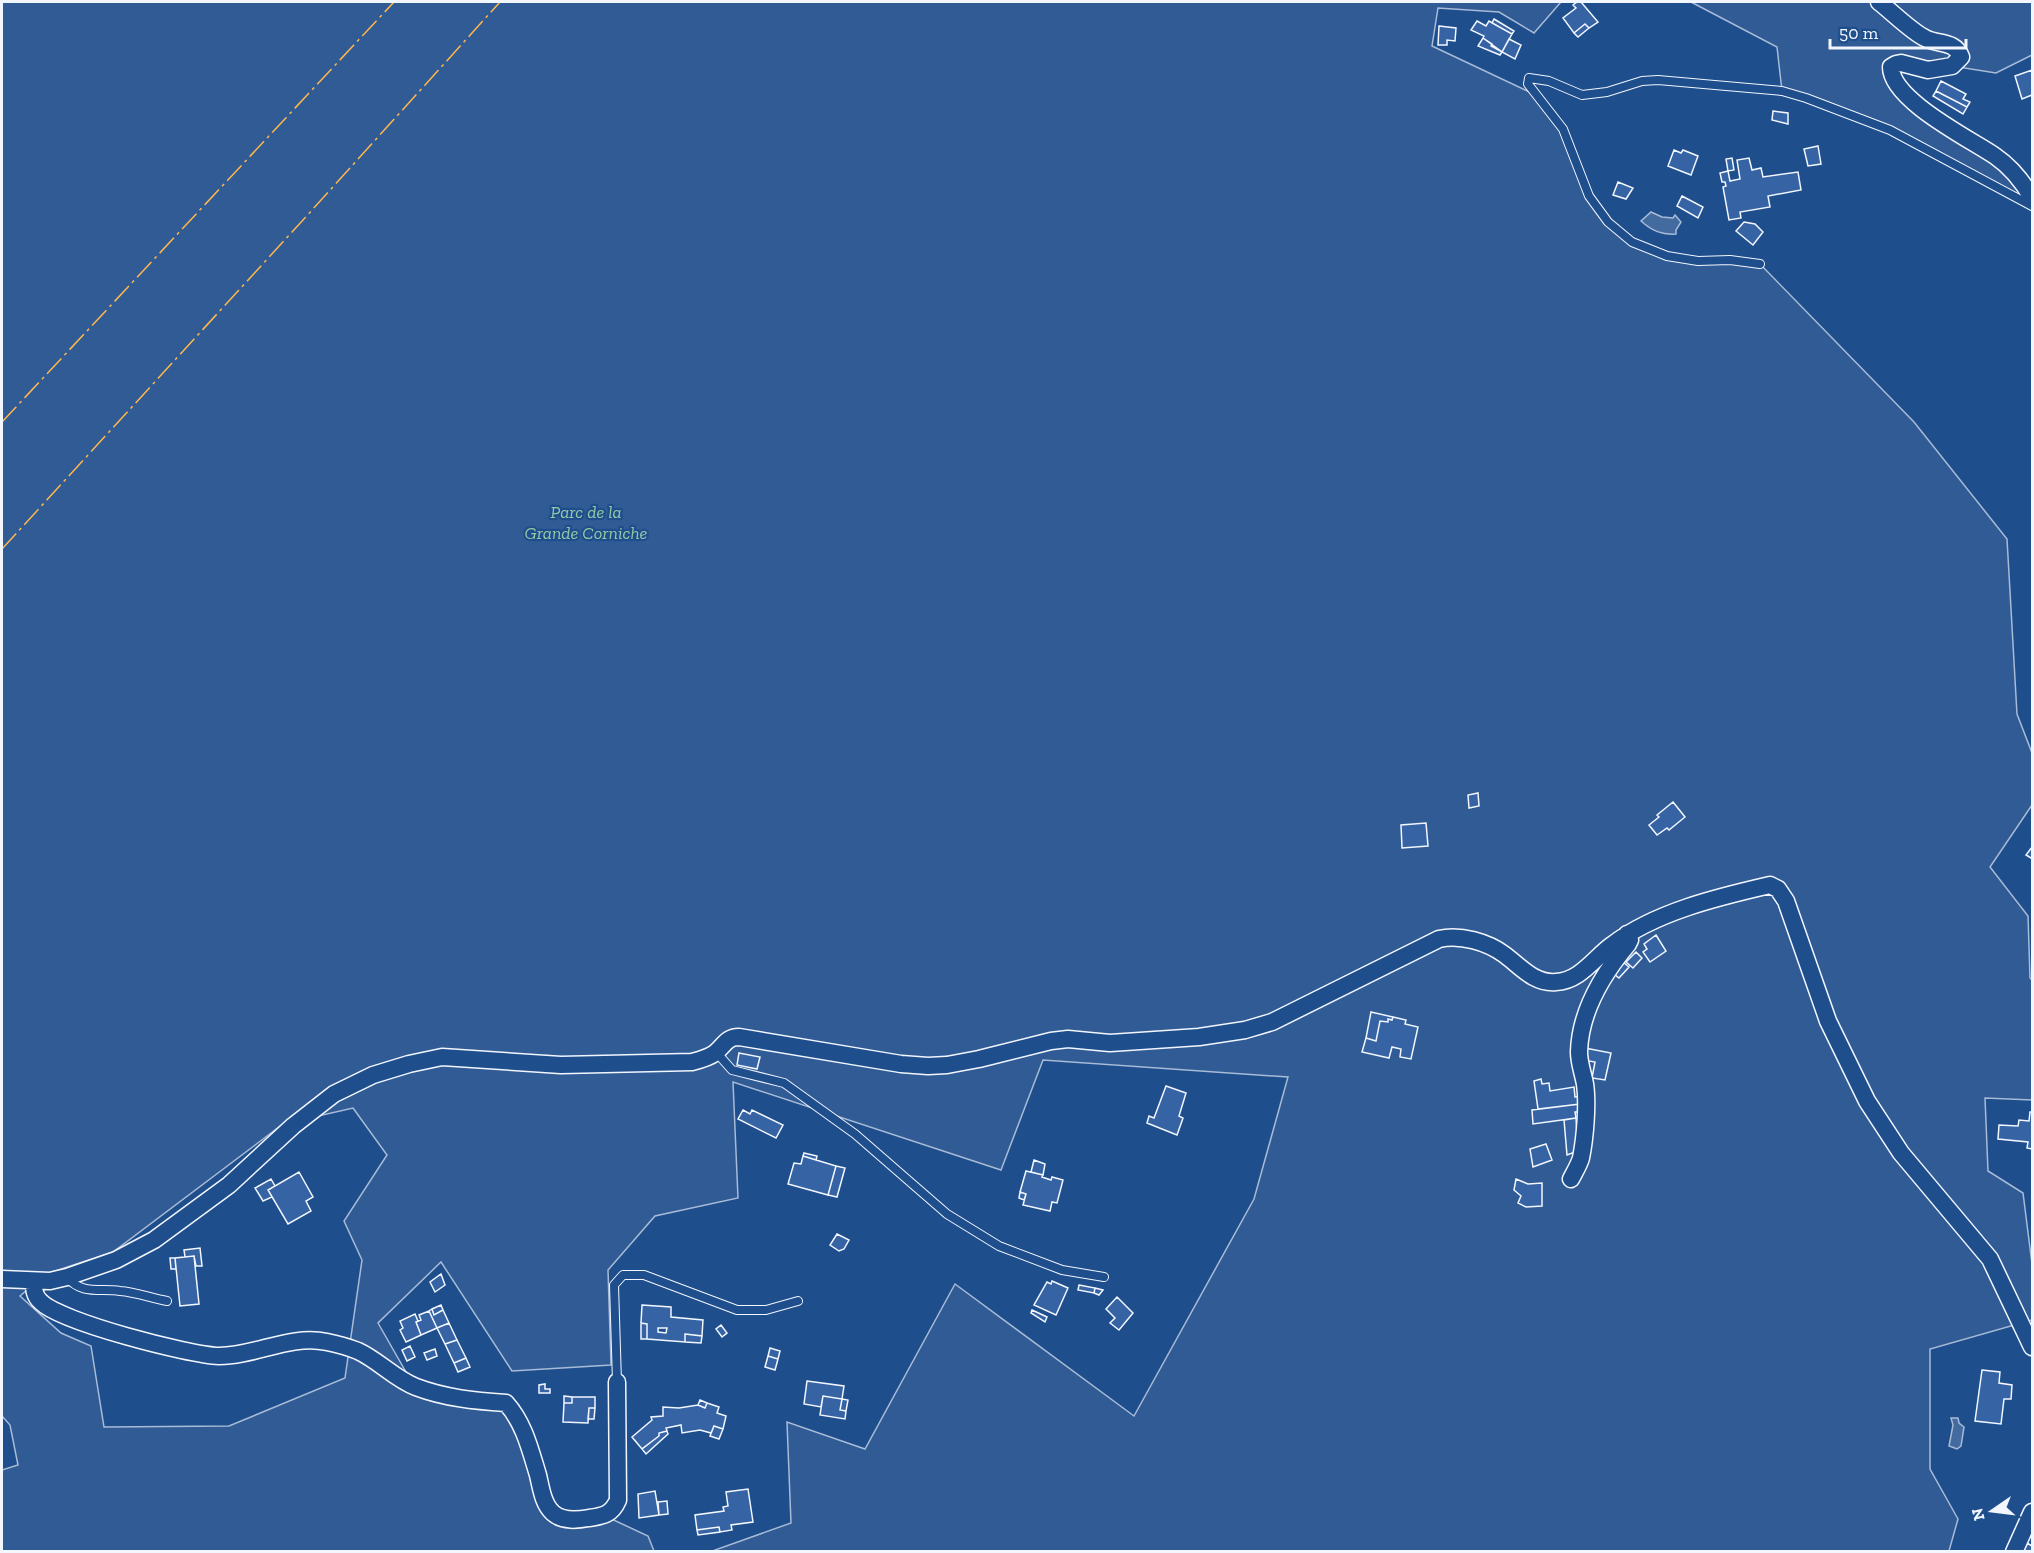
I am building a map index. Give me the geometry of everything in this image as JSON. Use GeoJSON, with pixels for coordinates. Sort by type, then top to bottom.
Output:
{"type":"FeatureCollection","features":[{"type":"Feature","properties":{"kind":"street"},"geometry":{"type":"LineString","coordinates":[[1879,2],[1924,38],[1953,45],[1959,51],[1960,57],[1952,66],[1928,70],[1901,63],[1896,64],[1892,67],[1891,75],[1899,88],[1917,105],[1966,139],[1997,157],[2022,181],[2032,198]]}},
{"type":"Feature","properties":{"kind":"street"},"geometry":{"type":"LineString","coordinates":[[2,1279],[50,1281],[116,1260],[154,1239],[229,1185],[293,1126],[334,1094],[373,1075],[442,1056],[572,1065],[692,1062],[707,1058],[728,1039],[739,1037],[901,1064],[928,1066],[979,1059],[1062,1039],[1110,1043],[1224,1034],[1272,1022],[1439,939],[1460,937],[1477,942],[1504,954],[1535,978],[1553,983],[1574,978],[1627,934],[1675,913],[1736,892],[1770,885],[1778,889],[1786,901],[1828,1021],[1867,1101],[1901,1153],[1990,1259],[2032,1347]]}},
{"type":"Feature","properties":{"kind":"street"},"geometry":{"type":"LineString","coordinates":[[1571,1179],[1580,1160],[1584,1130],[1585,1084],[1579,1051],[1582,1028],[1589,1005],[1599,985],[1630,940],[1627,934]]}},
{"type":"Feature","properties":{"kind":"street"},"geometry":{"type":"LineString","coordinates":[[34,1281],[34,1293],[41,1303],[54,1310],[87,1325],[172,1347],[205,1355],[221,1356],[295,1341],[325,1341],[358,1351],[414,1386],[443,1396],[506,1403],[523,1429],[546,1503],[554,1514],[574,1521],[605,1516],[614,1510],[618,1500],[617,1382]]}},
{"type":"Feature","properties":{"kind":"street"},"geometry":{"type":"LineString","coordinates":[[2014,1551],[2032,1512]]}},
{"type":"Feature","properties":{"kind":"lane"},"geometry":{"type":"LineString","coordinates":[[1760,264],[1730,260],[1698,261],[1667,256],[1632,242],[1608,222],[1588,196],[1563,129],[1528,84],[1529,78],[1549,81],[1582,95],[1607,92],[1642,81],[1658,80],[1782,91],[1890,130],[2032,206]]}},
{"type":"Feature","properties":{"kind":"lane"},"geometry":{"type":"LineString","coordinates":[[716,1052],[732,1070],[784,1083],[855,1134],[947,1214],[999,1246],[1062,1270],[1104,1277]]}},
{"type":"Feature","properties":{"kind":"lane"},"geometry":{"type":"LineString","coordinates":[[617,1382],[614,1285],[623,1275],[644,1275],[737,1310],[766,1310],[798,1301]]}},
{"type":"Feature","properties":{"kind":"lane"},"geometry":{"type":"LineString","coordinates":[[67,1277],[73,1285],[85,1290],[121,1291],[167,1301]]}},
{"type":"Feature","properties":{"kind":"green space","name":"Parc de la Grande Corniche"},"geometry":{"type":"Polygon","coordinates":[[[2,2],[1561,2],[1534,33],[1499,12],[1438,8],[1432,46],[1540,97],[1563,129],[1589,196],[1632,242],[1667,256],[1760,264],[1914,422],[2007,539],[2017,714],[2032,753],[2032,805],[1990,867],[2028,916],[2030,978],[2032,980],[2032,1100],[1985,1098],[1988,1171],[2023,1193],[2032,1264],[2032,1320],[1930,1349],[1930,1469],[1958,1519],[1949,1551],[716,1551],[791,1523],[787,1422],[865,1449],[955,1284],[1134,1416],[1254,1199],[1288,1077],[1043,1060],[1001,1170],[733,1082],[738,1198],[655,1216],[608,1270],[611,1365],[512,1371],[441,1262],[378,1323],[414,1386],[506,1403],[554,1514],[605,1516],[648,1536],[654,1551],[2,1551],[2,1470],[18,1465],[10,1425],[2,1416],[2,2]],[[353,1108],[283,1124],[113,1252],[46,1274],[20,1296],[61,1333],[91,1346],[104,1427],[229,1426],[345,1378],[362,1260],[344,1221],[387,1155],[353,1108]]]}},
{"type":"Feature","properties":{"kind":"green space"},"geometry":{"type":"Polygon","coordinates":[[[1691,2],[2032,2],[2032,55],[1996,73],[1952,66],[1901,63],[1891,75],[1997,157],[2032,206],[1890,130],[1782,91],[1777,47],[1691,2]]]}},
{"type":"Feature","properties":{"kind":"shaded area"},"geometry":{"type":"Polygon","coordinates":[[[1651,212],[1662,217],[1673,218],[1675,215],[1681,222],[1676,234],[1657,232],[1641,221],[1651,212]]]}},
{"type":"Feature","properties":{"kind":"shaded area"},"geometry":{"type":"Polygon","coordinates":[[[1951,1418],[1958,1418],[1959,1423],[1964,1427],[1961,1446],[1957,1449],[1949,1446],[1953,1425],[1951,1418]]]}},
{"type":"Feature","properties":{"kind":"building"},"geometry":{"type":"Polygon","coordinates":[[[1581,2],[1598,22],[1589,28],[1585,24],[1574,33],[1563,18],[1576,8],[1573,5],[1581,2]]]}},
{"type":"Feature","properties":{"kind":"building"},"geometry":{"type":"Polygon","coordinates":[[[1494,19],[1514,31],[1512,34],[1492,23],[1494,19]]]}},
{"type":"Feature","properties":{"kind":"building"},"geometry":{"type":"Polygon","coordinates":[[[1477,21],[1486,26],[1489,21],[1512,34],[1502,52],[1491,46],[1492,44],[1483,38],[1484,36],[1471,30],[1477,21]]]}},
{"type":"Feature","properties":{"kind":"building"},"geometry":{"type":"Polygon","coordinates":[[[1585,24],[1589,28],[1578,37],[1574,33],[1585,24]]]}},
{"type":"Feature","properties":{"kind":"building"},"geometry":{"type":"Polygon","coordinates":[[[1439,26],[1456,28],[1455,41],[1447,40],[1447,45],[1438,45],[1439,26]]]}},
{"type":"Feature","properties":{"kind":"building"},"geometry":{"type":"Polygon","coordinates":[[[1483,38],[1502,52],[1500,55],[1478,46],[1483,38]]]}},
{"type":"Feature","properties":{"kind":"building"},"geometry":{"type":"Polygon","coordinates":[[[1509,39],[1521,45],[1515,59],[1502,52],[1509,39]]]}},
{"type":"Feature","properties":{"kind":"building"},"geometry":{"type":"Polygon","coordinates":[[[2032,70],[2032,95],[2022,99],[2015,76],[2032,70]]]}},
{"type":"Feature","properties":{"kind":"building"},"geometry":{"type":"Polygon","coordinates":[[[1941,81],[1966,94],[1963,99],[1970,102],[1967,107],[1936,91],[1941,81]]]}},
{"type":"Feature","properties":{"kind":"building"},"geometry":{"type":"Polygon","coordinates":[[[1936,91],[1967,107],[1963,114],[1933,96],[1936,91]]]}},
{"type":"Feature","properties":{"kind":"building"},"geometry":{"type":"Polygon","coordinates":[[[1773,111],[1788,113],[1788,124],[1772,120],[1773,111]]]}},
{"type":"Feature","properties":{"kind":"building"},"geometry":{"type":"Polygon","coordinates":[[[1818,146],[1821,164],[1808,166],[1804,149],[1818,146]]]}},
{"type":"Feature","properties":{"kind":"building"},"geometry":{"type":"Polygon","coordinates":[[[1674,150],[1681,153],[1683,150],[1698,156],[1691,175],[1668,166],[1674,150]]]}},
{"type":"Feature","properties":{"kind":"building"},"geometry":{"type":"Polygon","coordinates":[[[1732,158],[1734,170],[1728,171],[1726,159],[1732,158]]]}},
{"type":"Feature","properties":{"kind":"building"},"geometry":{"type":"Polygon","coordinates":[[[1749,158],[1752,170],[1761,168],[1763,177],[1798,172],[1801,190],[1768,196],[1770,207],[1740,212],[1741,218],[1729,220],[1723,187],[1726,186],[1725,182],[1722,182],[1720,173],[1728,171],[1730,181],[1740,179],[1737,160],[1749,158]]]}},
{"type":"Feature","properties":{"kind":"building"},"geometry":{"type":"Polygon","coordinates":[[[1618,182],[1633,188],[1626,199],[1613,195],[1618,182]]]}},
{"type":"Feature","properties":{"kind":"building"},"geometry":{"type":"Polygon","coordinates":[[[1682,196],[1703,207],[1698,218],[1677,206],[1682,196]]]}},
{"type":"Feature","properties":{"kind":"building"},"geometry":{"type":"Polygon","coordinates":[[[1744,222],[1755,224],[1763,232],[1753,245],[1736,231],[1744,222]]]}},
{"type":"Feature","properties":{"kind":"building"},"geometry":{"type":"Polygon","coordinates":[[[1478,793],[1479,806],[1469,808],[1468,795],[1478,793]]]}},
{"type":"Feature","properties":{"kind":"building"},"geometry":{"type":"Polygon","coordinates":[[[1673,802],[1685,817],[1669,830],[1667,828],[1657,835],[1649,825],[1673,802]]]}},
{"type":"Feature","properties":{"kind":"building"},"geometry":{"type":"Polygon","coordinates":[[[1426,823],[1428,846],[1402,848],[1401,825],[1426,823]]]}},
{"type":"Feature","properties":{"kind":"building"},"geometry":{"type":"Polygon","coordinates":[[[2032,847],[2032,857],[2031,858],[2026,855],[2032,847]]]}},
{"type":"Feature","properties":{"kind":"building"},"geometry":{"type":"Polygon","coordinates":[[[1656,935],[1666,951],[1650,962],[1643,952],[1647,949],[1644,944],[1656,935]]]}},
{"type":"Feature","properties":{"kind":"building"},"geometry":{"type":"Polygon","coordinates":[[[1636,952],[1642,958],[1633,968],[1626,962],[1636,952]]]}},
{"type":"Feature","properties":{"kind":"building"},"geometry":{"type":"Polygon","coordinates":[[[1623,962],[1629,967],[1619,978],[1614,974],[1623,962]]]}},
{"type":"Feature","properties":{"kind":"building"},"geometry":{"type":"Polygon","coordinates":[[[1371,1012],[1393,1017],[1392,1020],[1388,1019],[1388,1022],[1380,1021],[1376,1041],[1366,1038],[1371,1012]]]}},
{"type":"Feature","properties":{"kind":"building"},"geometry":{"type":"Polygon","coordinates":[[[1393,1017],[1406,1020],[1405,1024],[1418,1027],[1411,1059],[1400,1057],[1401,1049],[1392,1047],[1389,1058],[1362,1052],[1366,1038],[1376,1041],[1380,1021],[1388,1022],[1388,1019],[1392,1020],[1393,1017]]]}},
{"type":"Feature","properties":{"kind":"building"},"geometry":{"type":"Polygon","coordinates":[[[1585,1048],[1611,1053],[1605,1080],[1592,1078],[1595,1062],[1583,1060],[1585,1048]]]}},
{"type":"Feature","properties":{"kind":"building"},"geometry":{"type":"Polygon","coordinates":[[[739,1053],[760,1057],[757,1069],[737,1065],[739,1053]]]}},
{"type":"Feature","properties":{"kind":"building"},"geometry":{"type":"Polygon","coordinates":[[[1541,1079],[1542,1084],[1549,1083],[1550,1091],[1574,1087],[1575,1097],[1581,1096],[1580,1104],[1538,1109],[1534,1081],[1541,1079]]]}},
{"type":"Feature","properties":{"kind":"building"},"geometry":{"type":"Polygon","coordinates":[[[1166,1086],[1186,1093],[1179,1116],[1183,1118],[1177,1135],[1147,1123],[1149,1116],[1154,1118],[1166,1086]]]}},
{"type":"Feature","properties":{"kind":"building"},"geometry":{"type":"Polygon","coordinates":[[[1580,1104],[1580,1112],[1575,1112],[1576,1118],[1533,1124],[1532,1110],[1580,1104]]]}},
{"type":"Feature","properties":{"kind":"building"},"geometry":{"type":"Polygon","coordinates":[[[743,1110],[750,1114],[752,1110],[783,1125],[776,1138],[738,1119],[743,1110]]]}},
{"type":"Feature","properties":{"kind":"building"},"geometry":{"type":"Polygon","coordinates":[[[2030,1112],[2032,1112],[2032,1149],[2027,1148],[2028,1142],[1998,1139],[1999,1125],[2018,1126],[2019,1120],[2029,1121],[2030,1112]]]}},
{"type":"Feature","properties":{"kind":"building"},"geometry":{"type":"Polygon","coordinates":[[[1576,1118],[1578,1151],[1567,1155],[1564,1120],[1576,1118]]]}},
{"type":"Feature","properties":{"kind":"building"},"geometry":{"type":"Polygon","coordinates":[[[1546,1144],[1552,1160],[1533,1167],[1530,1149],[1546,1144]]]}},
{"type":"Feature","properties":{"kind":"building"},"geometry":{"type":"Polygon","coordinates":[[[804,1153],[817,1156],[816,1160],[803,1156],[804,1153]]]}},
{"type":"Feature","properties":{"kind":"building"},"geometry":{"type":"Polygon","coordinates":[[[803,1156],[836,1166],[828,1195],[788,1184],[794,1163],[801,1164],[803,1156]]]}},
{"type":"Feature","properties":{"kind":"building"},"geometry":{"type":"Polygon","coordinates":[[[1034,1160],[1045,1164],[1043,1175],[1031,1172],[1034,1160]]]}},
{"type":"Feature","properties":{"kind":"building"},"geometry":{"type":"Polygon","coordinates":[[[836,1166],[845,1168],[837,1197],[828,1195],[836,1166]]]}},
{"type":"Feature","properties":{"kind":"building"},"geometry":{"type":"Polygon","coordinates":[[[1026,1171],[1043,1175],[1042,1177],[1051,1180],[1052,1177],[1063,1180],[1057,1203],[1052,1202],[1050,1211],[1023,1205],[1026,1194],[1020,1192],[1026,1171]]]}},
{"type":"Feature","properties":{"kind":"building"},"geometry":{"type":"Polygon","coordinates":[[[299,1172],[313,1197],[306,1201],[311,1211],[288,1224],[268,1190],[299,1172]]]}},
{"type":"Feature","properties":{"kind":"building"},"geometry":{"type":"Polygon","coordinates":[[[271,1179],[275,1186],[268,1190],[272,1197],[263,1201],[255,1188],[271,1179]]]}},
{"type":"Feature","properties":{"kind":"building"},"geometry":{"type":"Polygon","coordinates":[[[1516,1179],[1528,1184],[1542,1183],[1542,1206],[1526,1207],[1518,1203],[1521,1196],[1514,1190],[1516,1179]]]}},
{"type":"Feature","properties":{"kind":"building"},"geometry":{"type":"Polygon","coordinates":[[[1020,1192],[1026,1194],[1024,1200],[1019,1198],[1020,1192]]]}},
{"type":"Feature","properties":{"kind":"building"},"geometry":{"type":"Polygon","coordinates":[[[837,1234],[849,1240],[844,1249],[839,1251],[830,1245],[837,1234]]]}},
{"type":"Feature","properties":{"kind":"building"},"geometry":{"type":"Polygon","coordinates":[[[200,1248],[202,1266],[196,1266],[194,1256],[185,1257],[184,1250],[200,1248]]]}},
{"type":"Feature","properties":{"kind":"building"},"geometry":{"type":"Polygon","coordinates":[[[194,1256],[199,1304],[180,1306],[175,1258],[194,1256]]]}},
{"type":"Feature","properties":{"kind":"building"},"geometry":{"type":"Polygon","coordinates":[[[170,1258],[175,1258],[176,1269],[171,1269],[170,1258]]]}},
{"type":"Feature","properties":{"kind":"building"},"geometry":{"type":"Polygon","coordinates":[[[441,1274],[445,1285],[435,1292],[430,1282],[441,1274]]]}},
{"type":"Feature","properties":{"kind":"building"},"geometry":{"type":"Polygon","coordinates":[[[1052,1281],[1068,1288],[1056,1315],[1034,1305],[1047,1282],[1051,1284],[1052,1281]]]}},
{"type":"Feature","properties":{"kind":"building"},"geometry":{"type":"Polygon","coordinates":[[[1079,1285],[1095,1288],[1094,1293],[1078,1290],[1079,1285]]]}},
{"type":"Feature","properties":{"kind":"building"},"geometry":{"type":"Polygon","coordinates":[[[1095,1288],[1103,1290],[1099,1295],[1094,1293],[1095,1288]]]}},
{"type":"Feature","properties":{"kind":"building"},"geometry":{"type":"Polygon","coordinates":[[[1117,1297],[1133,1313],[1119,1330],[1110,1323],[1115,1318],[1106,1309],[1117,1297]]]}},
{"type":"Feature","properties":{"kind":"building"},"geometry":{"type":"Polygon","coordinates":[[[441,1305],[443,1310],[434,1315],[432,1309],[441,1305]]]}},
{"type":"Feature","properties":{"kind":"building"},"geometry":{"type":"Polygon","coordinates":[[[642,1305],[671,1307],[671,1317],[703,1320],[702,1336],[685,1334],[685,1342],[647,1339],[647,1324],[641,1323],[642,1305]],[[658,1328],[658,1332],[666,1333],[667,1328],[658,1328]]]}},
{"type":"Feature","properties":{"kind":"building"},"geometry":{"type":"Polygon","coordinates":[[[432,1309],[434,1315],[443,1310],[449,1323],[437,1328],[429,1311],[432,1309]]]}},
{"type":"Feature","properties":{"kind":"building"},"geometry":{"type":"Polygon","coordinates":[[[1032,1310],[1047,1317],[1045,1322],[1031,1313],[1032,1310]]]}},
{"type":"Feature","properties":{"kind":"building"},"geometry":{"type":"Polygon","coordinates":[[[429,1311],[437,1328],[421,1335],[416,1322],[421,1320],[419,1315],[429,1311]]]}},
{"type":"Feature","properties":{"kind":"building"},"geometry":{"type":"Polygon","coordinates":[[[415,1314],[421,1335],[406,1342],[400,1330],[403,1328],[400,1321],[415,1314]]]}},
{"type":"Feature","properties":{"kind":"building"},"geometry":{"type":"Polygon","coordinates":[[[449,1323],[457,1340],[445,1344],[437,1328],[449,1323]]]}},
{"type":"Feature","properties":{"kind":"building"},"geometry":{"type":"Polygon","coordinates":[[[641,1323],[647,1324],[647,1339],[641,1339],[641,1323]]]}},
{"type":"Feature","properties":{"kind":"building"},"geometry":{"type":"Polygon","coordinates":[[[721,1325],[727,1333],[722,1337],[716,1329],[721,1325]]]}},
{"type":"Feature","properties":{"kind":"building"},"geometry":{"type":"Polygon","coordinates":[[[685,1334],[702,1336],[701,1343],[685,1342],[685,1334]]]}},
{"type":"Feature","properties":{"kind":"building"},"geometry":{"type":"Polygon","coordinates":[[[457,1340],[466,1358],[454,1363],[445,1344],[457,1340]]]}},
{"type":"Feature","properties":{"kind":"building"},"geometry":{"type":"Polygon","coordinates":[[[410,1346],[415,1357],[407,1361],[402,1350],[410,1346]]]}},
{"type":"Feature","properties":{"kind":"building"},"geometry":{"type":"Polygon","coordinates":[[[770,1348],[780,1351],[778,1359],[768,1356],[770,1348]]]}},
{"type":"Feature","properties":{"kind":"building"},"geometry":{"type":"Polygon","coordinates":[[[435,1349],[437,1356],[427,1360],[424,1353],[435,1349]]]}},
{"type":"Feature","properties":{"kind":"building"},"geometry":{"type":"Polygon","coordinates":[[[768,1356],[778,1359],[775,1370],[765,1367],[768,1356]]]}},
{"type":"Feature","properties":{"kind":"building"},"geometry":{"type":"Polygon","coordinates":[[[466,1358],[470,1367],[458,1372],[454,1363],[466,1358]]]}},
{"type":"Feature","properties":{"kind":"building"},"geometry":{"type":"Polygon","coordinates":[[[1982,1370],[2000,1372],[1999,1383],[2012,1385],[2011,1399],[2004,1399],[2001,1424],[1975,1421],[1982,1370]]]}},
{"type":"Feature","properties":{"kind":"building"},"geometry":{"type":"Polygon","coordinates":[[[807,1381],[844,1386],[842,1399],[823,1396],[821,1407],[804,1404],[807,1381]]]}},
{"type":"Feature","properties":{"kind":"building"},"geometry":{"type":"Polygon","coordinates":[[[545,1384],[545,1389],[550,1389],[550,1393],[539,1393],[539,1385],[545,1384]]]}},
{"type":"Feature","properties":{"kind":"building"},"geometry":{"type":"Polygon","coordinates":[[[564,1396],[572,1397],[572,1403],[564,1403],[564,1396]]]}},
{"type":"Feature","properties":{"kind":"building"},"geometry":{"type":"Polygon","coordinates":[[[823,1396],[842,1399],[840,1410],[846,1411],[845,1419],[820,1415],[823,1396]]]}},
{"type":"Feature","properties":{"kind":"building"},"geometry":{"type":"Polygon","coordinates":[[[572,1397],[595,1397],[595,1408],[589,1408],[588,1423],[563,1422],[564,1403],[572,1403],[572,1397]]]}},
{"type":"Feature","properties":{"kind":"building"},"geometry":{"type":"Polygon","coordinates":[[[842,1399],[848,1400],[846,1411],[840,1410],[842,1399]]]}},
{"type":"Feature","properties":{"kind":"building"},"geometry":{"type":"Polygon","coordinates":[[[700,1400],[707,1403],[705,1408],[698,1405],[700,1400]]]}},
{"type":"Feature","properties":{"kind":"building"},"geometry":{"type":"Polygon","coordinates":[[[707,1403],[719,1407],[717,1413],[726,1416],[723,1429],[714,1426],[711,1433],[700,1430],[682,1433],[681,1425],[666,1428],[667,1431],[659,1433],[659,1436],[642,1449],[632,1437],[652,1420],[651,1417],[663,1416],[663,1407],[679,1408],[698,1405],[705,1408],[707,1403]]]}},
{"type":"Feature","properties":{"kind":"building"},"geometry":{"type":"Polygon","coordinates":[[[589,1408],[595,1408],[594,1419],[588,1419],[589,1408]]]}},
{"type":"Feature","properties":{"kind":"building"},"geometry":{"type":"Polygon","coordinates":[[[714,1426],[723,1429],[719,1439],[710,1436],[714,1426]]]}},
{"type":"Feature","properties":{"kind":"building"},"geometry":{"type":"Polygon","coordinates":[[[667,1431],[668,1434],[646,1454],[642,1449],[659,1436],[659,1433],[667,1431]]]}},
{"type":"Feature","properties":{"kind":"building"},"geometry":{"type":"Polygon","coordinates":[[[748,1489],[753,1522],[731,1525],[732,1530],[720,1532],[719,1527],[697,1530],[695,1515],[724,1511],[723,1507],[728,1506],[726,1492],[748,1489]]]}},
{"type":"Feature","properties":{"kind":"building"},"geometry":{"type":"Polygon","coordinates":[[[655,1491],[659,1515],[639,1518],[638,1494],[655,1491]]]}},
{"type":"Feature","properties":{"kind":"building"},"geometry":{"type":"Polygon","coordinates":[[[667,1501],[668,1514],[659,1515],[658,1502],[667,1501]]]}},
{"type":"Feature","properties":{"kind":"building"},"geometry":{"type":"Polygon","coordinates":[[[719,1527],[720,1532],[698,1535],[697,1530],[719,1527]]]}},
{"type":"Feature","properties":{"kind":"building"},"geometry":{"type":"Polygon","coordinates":[[[2027,1543],[2032,1546],[2032,1552],[2023,1552],[2027,1543]]]}},
{"type":"Feature","properties":{"kind":"power"},"geometry":{"type":"LineString","coordinates":[[2,422],[394,2]]}},
{"type":"Feature","properties":{"kind":"power"},"geometry":{"type":"LineString","coordinates":[[2,549],[500,2]]}}]}
